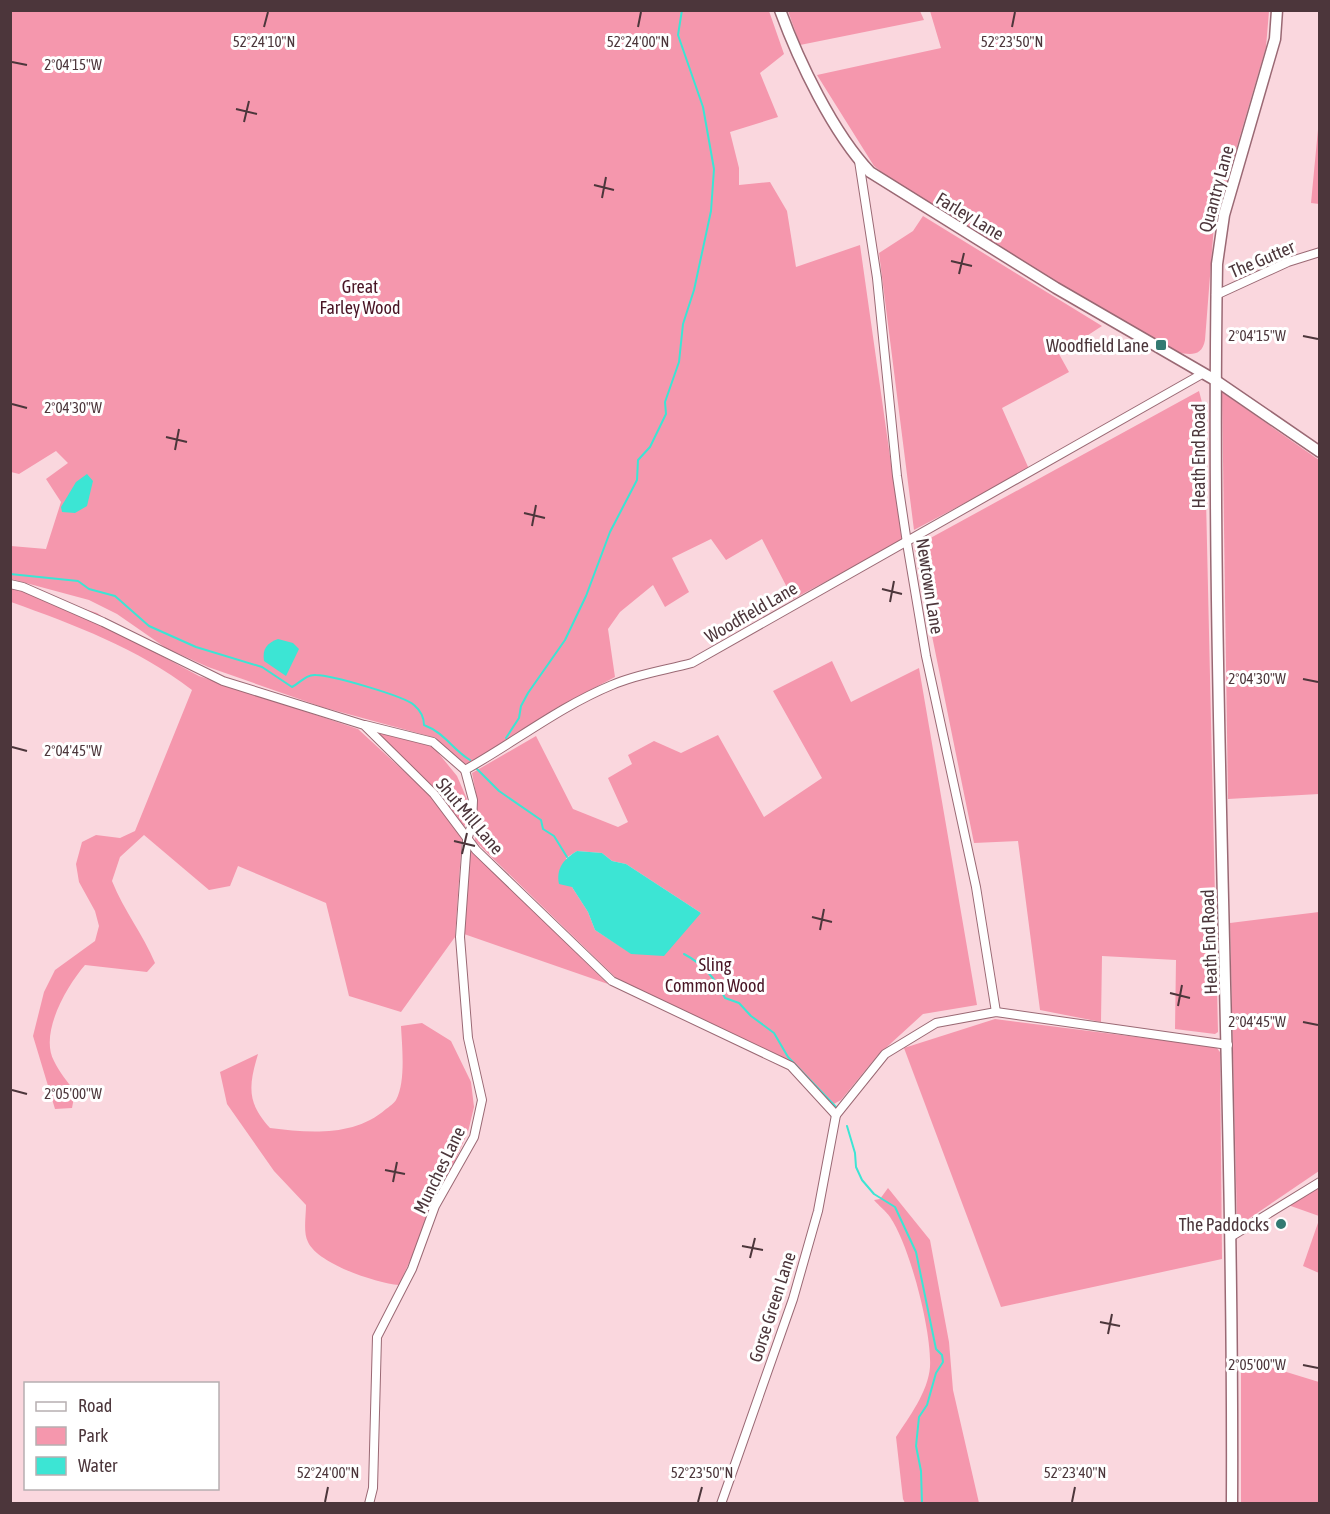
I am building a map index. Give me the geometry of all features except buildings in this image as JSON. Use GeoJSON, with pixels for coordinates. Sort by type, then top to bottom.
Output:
{"type":"FeatureCollection","features":[{"type":"Feature","properties":{"kind":"street","name":"Farley Lane"},"geometry":{"type":"LineString","coordinates":[[780,10],[805,69],[859,161],[870,172],[907,198],[1215,380],[1320,452]]}},
{"type":"Feature","properties":{"kind":"street","name":"Quantry Lane"},"geometry":{"type":"LineString","coordinates":[[1215,380],[1219,235],[1275,39],[1277,10]]}},
{"type":"Feature","properties":{"kind":"street","name":"Newtown Lane"},"geometry":{"type":"LineString","coordinates":[[859,161],[877,278],[897,476],[907,543],[926,656],[976,887],[996,1012]]}},
{"type":"Feature","properties":{"kind":"street","name":"The Gutter"},"geometry":{"type":"LineString","coordinates":[[1216,295],[1288,262],[1320,252]]}},
{"type":"Feature","properties":{"kind":"street","name":"Woodfield Lane"},"geometry":{"type":"LineString","coordinates":[[465,770],[498,751],[547,717],[614,684],[692,663],[1202,374]]}},
{"type":"Feature","properties":{"kind":"street","name":"Heath End Road"},"geometry":{"type":"LineString","coordinates":[[1215,380],[1215,588],[1232,1236],[1232,1503]]}},
{"type":"Feature","properties":{"kind":"street","name":"Shut Mill Lane"},"geometry":{"type":"LineString","coordinates":[[10,584],[23,586],[103,622],[223,681],[364,725],[434,794],[467,840],[612,981],[791,1066],[836,1116]]}},
{"type":"Feature","properties":{"kind":"street"},"geometry":{"type":"LineString","coordinates":[[364,725],[433,742],[453,757],[465,770],[473,800],[472,824],[467,840]]}},
{"type":"Feature","properties":{"kind":"street","name":"Munches Lane"},"geometry":{"type":"LineString","coordinates":[[369,1503],[373,1488],[377,1337],[412,1269],[435,1206],[474,1137],[482,1100],[468,1038],[460,937],[467,840]]}},
{"type":"Feature","properties":{"kind":"street"},"geometry":{"type":"LineString","coordinates":[[836,1116],[885,1054],[936,1023],[996,1012],[1228,1045]]}},
{"type":"Feature","properties":{"kind":"street","name":"Gorse Green Lane"},"geometry":{"type":"LineString","coordinates":[[721,1503],[793,1299],[818,1210],[836,1116]]}},
{"type":"Feature","properties":{"kind":"street"},"geometry":{"type":"LineString","coordinates":[[1232,1236],[1320,1182]]}},
{"type":"Feature","properties":{"kind":"green space","name":"Great Farley Wood"},"geometry":{"type":"Polygon","coordinates":[[[11,11],[769,11],[784,54],[760,73],[778,117],[730,132],[739,168],[739,185],[770,182],[787,211],[796,267],[860,245],[902,541],[793,599],[762,539],[726,560],[711,539],[672,558],[689,592],[665,607],[653,585],[620,612],[608,629],[615,677],[556,708],[462,770],[436,738],[322,707],[208,667],[166,648],[117,614],[89,600],[11,579],[11,546],[46,549],[61,502],[46,479],[68,463],[56,451],[19,474],[11,472],[11,11]]]}},
{"type":"Feature","properties":{"kind":"green space"},"geometry":{"type":"Polygon","coordinates":[[[788,11],[920,11],[924,20],[800,45],[788,11]]]}},
{"type":"Feature","properties":{"kind":"green space"},"geometry":{"type":"Polygon","coordinates":[[[930,11],[1269,11],[1266,47],[1214,225],[1205,340],[1198,352],[1191,354],[1176,352],[1079,297],[874,166],[817,75],[941,48],[930,11]]]}},
{"type":"Feature","properties":{"kind":"green space"},"geometry":{"type":"Polygon","coordinates":[[[1319,119],[1319,204],[1311,203],[1319,119]]]}},
{"type":"Feature","properties":{"kind":"green space"},"geometry":{"type":"Polygon","coordinates":[[[923,216],[1102,326],[1059,354],[1069,372],[1002,408],[1029,469],[914,530],[879,253],[913,231],[923,216]]]}},
{"type":"Feature","properties":{"kind":"green space"},"geometry":{"type":"Polygon","coordinates":[[[1199,391],[1204,410],[1218,1032],[1215,1034],[1175,1029],[1176,960],[1102,956],[1101,1022],[1040,1010],[1018,841],[974,843],[914,547],[1199,391]]]}},
{"type":"Feature","properties":{"kind":"green space"},"geometry":{"type":"Polygon","coordinates":[[[1222,392],[1319,460],[1319,794],[1228,799],[1222,392]]]}},
{"type":"Feature","properties":{"kind":"green space"},"geometry":{"type":"Polygon","coordinates":[[[11,586],[97,613],[158,654],[199,676],[358,729],[430,795],[462,838],[455,937],[401,1012],[349,996],[326,903],[238,866],[230,886],[209,890],[144,835],[120,857],[112,881],[155,963],[147,972],[85,965],[70,985],[52,1024],[50,1050],[61,1073],[75,1092],[72,1108],[55,1109],[33,1036],[44,992],[55,970],[95,941],[99,926],[95,911],[79,882],[76,864],[82,842],[96,835],[120,838],[135,831],[192,690],[150,662],[105,639],[11,602],[11,586]]]}},
{"type":"Feature","properties":{"kind":"green space","name":"Sling Common Wood"},"geometry":{"type":"Polygon","coordinates":[[[832,661],[851,702],[919,668],[977,1005],[923,1014],[877,1056],[841,1100],[832,1105],[780,1056],[713,1031],[615,977],[475,841],[477,799],[472,773],[536,736],[573,809],[618,827],[628,822],[608,778],[632,764],[628,755],[654,741],[681,753],[718,735],[764,817],[822,778],[773,691],[832,661]],[[577,851],[566,858],[572,887],[588,912],[595,930],[632,954],[701,913],[626,864],[612,861],[602,853],[577,851]]]}},
{"type":"Feature","properties":{"kind":"green space"},"geometry":{"type":"Polygon","coordinates":[[[373,730],[431,744],[457,776],[470,806],[464,828],[435,791],[373,730]]]}},
{"type":"Feature","properties":{"kind":"green space"},"geometry":{"type":"Polygon","coordinates":[[[469,848],[608,984],[464,934],[469,848]]]}},
{"type":"Feature","properties":{"kind":"green space"},"geometry":{"type":"Polygon","coordinates":[[[1319,912],[1319,1171],[1241,1224],[1237,1223],[1230,923],[1319,912]]]}},
{"type":"Feature","properties":{"kind":"green space"},"geometry":{"type":"Polygon","coordinates":[[[995,1019],[1216,1047],[1220,1052],[1222,1259],[1001,1307],[904,1048],[995,1019]]]}},
{"type":"Feature","properties":{"kind":"green space"},"geometry":{"type":"Polygon","coordinates":[[[422,1023],[451,1041],[471,1082],[474,1107],[468,1132],[399,1285],[376,1281],[349,1271],[323,1258],[314,1250],[306,1234],[306,1205],[274,1171],[227,1104],[220,1072],[258,1054],[252,1084],[253,1101],[262,1119],[270,1128],[315,1132],[346,1129],[373,1118],[396,1100],[402,1074],[401,1026],[422,1023]]]}},
{"type":"Feature","properties":{"kind":"green space"},"geometry":{"type":"Polygon","coordinates":[[[1319,1186],[1319,1216],[1288,1205],[1319,1186]]]}},
{"type":"Feature","properties":{"kind":"green space"},"geometry":{"type":"Polygon","coordinates":[[[888,1188],[930,1240],[949,1342],[953,1390],[979,1503],[905,1503],[903,1499],[896,1437],[926,1386],[930,1352],[918,1290],[905,1248],[890,1217],[874,1200],[880,1199],[888,1188]]]}},
{"type":"Feature","properties":{"kind":"green space"},"geometry":{"type":"Polygon","coordinates":[[[1319,1220],[1319,1273],[1303,1266],[1319,1220]]]}},
{"type":"Feature","properties":{"kind":"green space"},"geometry":{"type":"Polygon","coordinates":[[[1241,1358],[1319,1382],[1319,1503],[1241,1503],[1241,1358]]]}},
{"type":"Feature","properties":{"kind":"water"},"geometry":{"type":"Polygon","coordinates":[[[87,474],[93,481],[87,506],[75,513],[62,512],[61,507],[76,482],[87,474]]]}},
{"type":"Feature","properties":{"kind":"water"},"geometry":{"type":"Polygon","coordinates":[[[278,639],[293,643],[299,649],[286,676],[264,661],[266,647],[278,639]]]}},
{"type":"Feature","properties":{"kind":"water"},"geometry":{"type":"Polygon","coordinates":[[[577,851],[602,853],[612,861],[626,864],[701,913],[664,956],[631,954],[595,930],[588,912],[572,887],[559,884],[558,878],[562,864],[577,851]]]}},
{"type":"Feature","properties":{"kind":"waterway"},"geometry":{"type":"LineString","coordinates":[[506,738],[519,718],[521,706],[528,693],[565,640],[586,596],[610,532],[637,480],[638,460],[650,447],[666,414],[665,402],[679,362],[683,324],[694,290],[711,211],[714,169],[703,107],[678,35],[682,10]]}},
{"type":"Feature","properties":{"kind":"waterway"},"geometry":{"type":"LineString","coordinates":[[10,574],[78,581],[89,589],[115,596],[149,626],[196,647],[262,667],[292,687],[306,677],[316,675],[351,682],[408,701],[422,714],[424,725],[438,732],[470,760]]}},
{"type":"Feature","properties":{"kind":"waterway"},"geometry":{"type":"LineString","coordinates":[[477,769],[499,791],[541,820],[543,829],[554,836],[567,857]]}},
{"type":"Feature","properties":{"kind":"waterway"},"geometry":{"type":"LineString","coordinates":[[684,954],[708,973],[725,998],[739,1003],[751,1016],[774,1033],[788,1057],[836,1107]]}},
{"type":"Feature","properties":{"kind":"waterway"},"geometry":{"type":"LineString","coordinates":[[847,1126],[855,1153],[856,1167],[862,1180],[874,1194],[895,1207],[916,1252],[936,1349],[942,1355],[943,1362],[936,1373],[927,1405],[919,1417],[916,1446],[921,1471],[922,1504]]}},
{"type":"Feature","properties":{"kind":"place","name":"Woodfield Lane"},"geometry":{"type":"Point","coordinates":[1161,345]}},
{"type":"Feature","properties":{"kind":"place","name":"The Paddocks"},"geometry":{"type":"Point","coordinates":[1281,1224]}}]}
